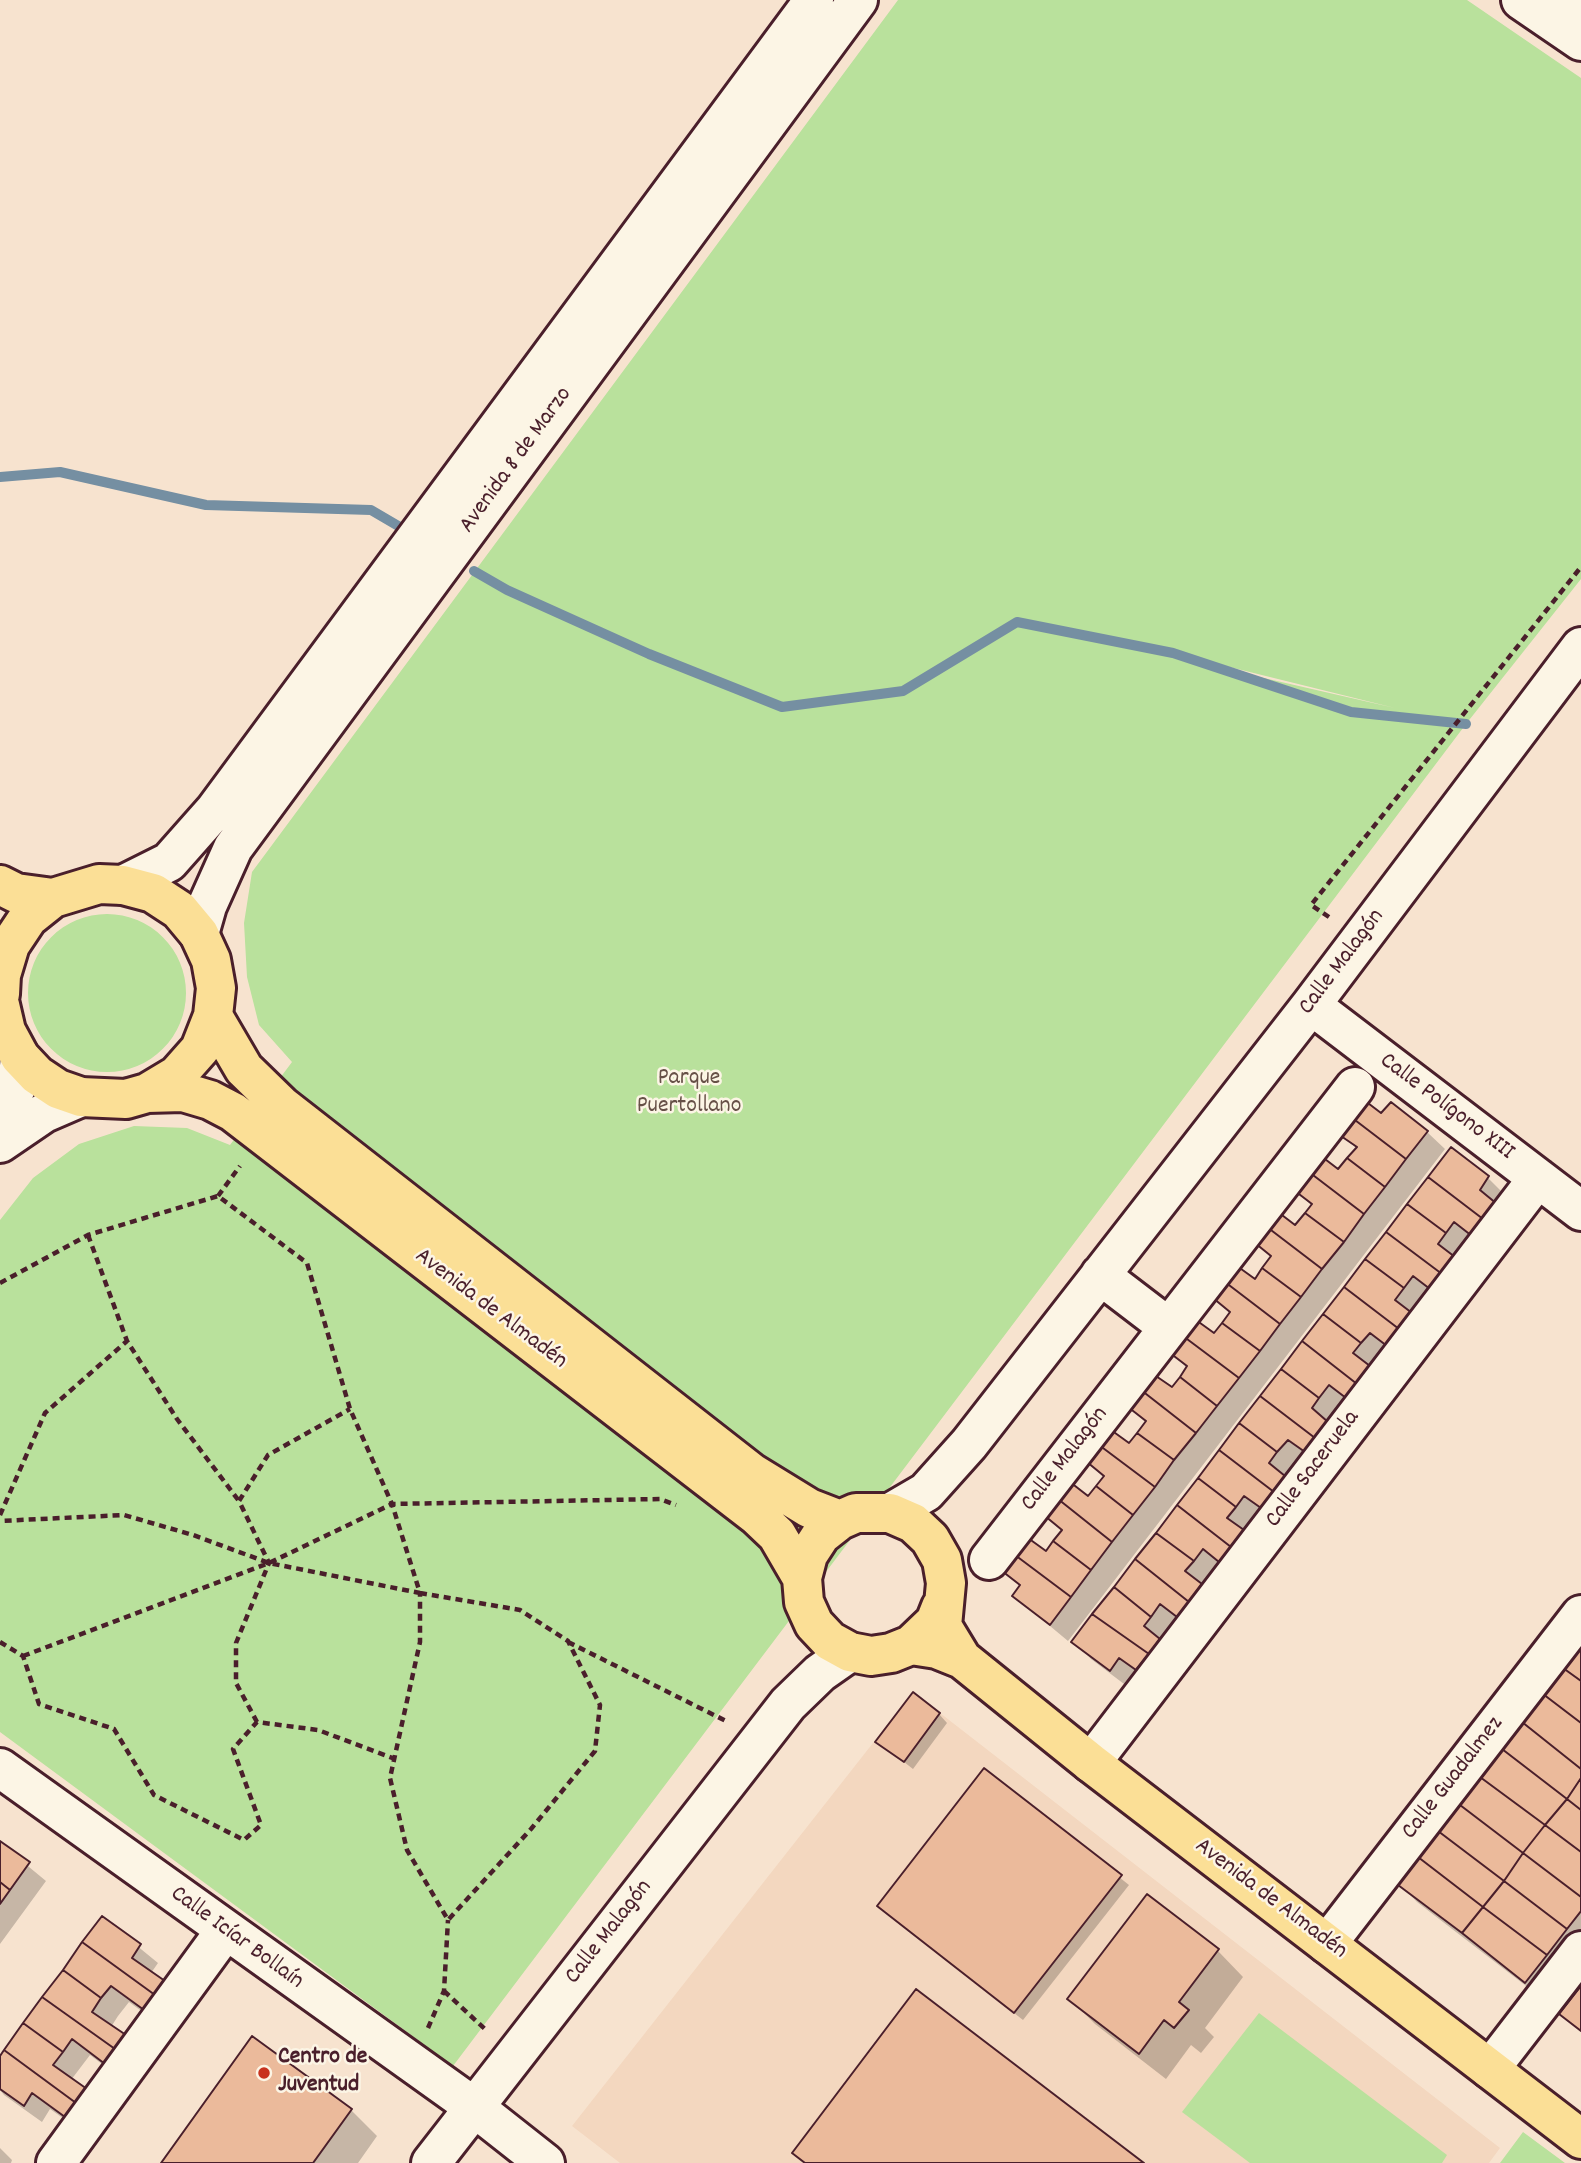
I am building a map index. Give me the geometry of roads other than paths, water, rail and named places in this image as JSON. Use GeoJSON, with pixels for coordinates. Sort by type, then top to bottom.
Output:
{"type":"FeatureCollection","features":[{"type":"Feature","properties":{"kind":"main road"},"geometry":{"type":"LineString","coordinates":[[0,994],[0,974],[10,945],[28,918],[53,898],[99,884],[123,885],[153,893],[179,910],[199,934],[211,960],[216,988],[213,1017],[200,1049],[177,1075],[147,1093],[126,1099],[81,1097],[58,1089],[37,1075],[20,1057],[6,1031],[0,1004]]}},
{"type":"Feature","properties":{"kind":"main road"},"geometry":{"type":"LineString","coordinates":[[0,885],[16,892],[53,898]]}},
{"type":"Feature","properties":{"kind":"main road","name":"Avenida de Almadén"},"geometry":{"type":"LineString","coordinates":[[213,1017],[244,1069],[282,1106],[752,1473],[809,1508],[840,1520]]}},
{"type":"Feature","properties":{"kind":"main road","name":"Avenida de Almadén"},"geometry":{"type":"LineString","coordinates":[[147,1093],[184,1092],[210,1100],[233,1112],[757,1516],[777,1535],[802,1578],[804,1602],[814,1624]]}},
{"type":"Feature","properties":{"kind":"main road"},"geometry":{"type":"LineString","coordinates":[[802,1578],[808,1555],[821,1535],[840,1520],[873,1511],[890,1513]]}},
{"type":"Feature","properties":{"kind":"main road","name":"Avenida de Almadén"},"geometry":{"type":"LineString","coordinates":[[890,1513],[913,1523],[930,1539],[942,1560],[946,1583],[942,1626],[962,1659]]}},
{"type":"Feature","properties":{"kind":"main road"},"geometry":{"type":"LineString","coordinates":[[911,1646],[934,1622],[942,1607]]}},
{"type":"Feature","properties":{"kind":"main road"},"geometry":{"type":"LineString","coordinates":[[814,1624],[830,1641],[850,1652]]}},
{"type":"Feature","properties":{"kind":"main road","name":"Avenida de Almadén"},"geometry":{"type":"LineString","coordinates":[[850,1652],[881,1654],[911,1646],[937,1649],[962,1659],[1091,1763],[1581,2139]]}},
{"type":"Feature","properties":{"kind":"street","name":"Avenida 8 de Marzo"},"geometry":{"type":"LineString","coordinates":[[123,885],[169,862],[208,819],[814,0]]}},
{"type":"Feature","properties":{"kind":"street","name":"Avenida 8 de Marzo"},"geometry":{"type":"LineString","coordinates":[[199,934],[211,896],[233,848],[858,0]]}},
{"type":"Feature","properties":{"kind":"street"},"geometry":{"type":"LineString","coordinates":[[1521,0],[1581,41]]}},
{"type":"Feature","properties":{"kind":"street"},"geometry":{"type":"LineString","coordinates":[[1571,0],[1581,7]]}},
{"type":"Feature","properties":{"kind":"street","name":"Calle Malagón"},"geometry":{"type":"LineString","coordinates":[[890,1513],[926,1492],[950,1469],[1311,1005],[1581,647]]}},
{"type":"Feature","properties":{"kind":"street","name":"Calle Polígono XIII"},"geometry":{"type":"LineString","coordinates":[[1311,1005],[1581,1211]]}},
{"type":"Feature","properties":{"kind":"street"},"geometry":{"type":"LineString","coordinates":[[0,1128],[17,1085],[20,1057]]}},
{"type":"Feature","properties":{"kind":"street","name":"Calle Malagón"},"geometry":{"type":"LineString","coordinates":[[989,1560],[1355,1087]]}},
{"type":"Feature","properties":{"kind":"street"},"geometry":{"type":"LineString","coordinates":[[0,1143],[44,1112],[81,1097]]}},
{"type":"Feature","properties":{"kind":"street","name":"Calle Saceruela"},"geometry":{"type":"LineString","coordinates":[[1091,1763],[1538,1178]]}},
{"type":"Feature","properties":{"kind":"street"},"geometry":{"type":"LineString","coordinates":[[1100,1275],[1168,1327]]}},
{"type":"Feature","properties":{"kind":"street","name":"Calle Malagón"},"geometry":{"type":"LineString","coordinates":[[930,1539],[934,1504],[950,1469]]}},
{"type":"Feature","properties":{"kind":"street","name":"Calle Guadalmez"},"geometry":{"type":"LineString","coordinates":[[1327,1944],[1581,1615]]}},
{"type":"Feature","properties":{"kind":"street","name":"Calle Malagón"},"geometry":{"type":"LineString","coordinates":[[788,1704],[807,1656],[814,1624]]}},
{"type":"Feature","properties":{"kind":"street","name":"Calle Malagón"},"geometry":{"type":"LineString","coordinates":[[431,2163],[788,1704],[820,1673],[850,1652]]}},
{"type":"Feature","properties":{"kind":"street","name":"Calle Icíar Bollaín"},"geometry":{"type":"LineString","coordinates":[[0,1768],[474,2107],[545,2163]]}},
{"type":"Feature","properties":{"kind":"street"},"geometry":{"type":"LineString","coordinates":[[56,2163],[225,1931]]}},
{"type":"Feature","properties":{"kind":"street"},"geometry":{"type":"LineString","coordinates":[[1490,2068],[1581,1951]]}},
{"type":"Feature","properties":{"kind":"waterway"},"geometry":{"type":"LineString","coordinates":[[0,477],[60,472],[206,505],[371,510],[400,527]]}},
{"type":"Feature","properties":{"kind":"waterway"},"geometry":{"type":"LineString","coordinates":[[474,571],[507,590],[649,654],[782,707],[903,691],[1017,622],[1173,653],[1351,712],[1466,724]]}},
{"type":"Feature","properties":{"kind":"place","name":"Centro de Juventud"},"geometry":{"type":"Point","coordinates":[264,2073]}},
{"type":"Feature","properties":{"kind":"park label","name":"Parque Puertollano"},"geometry":{"type":"Point","coordinates":[689,1094]}}]}
